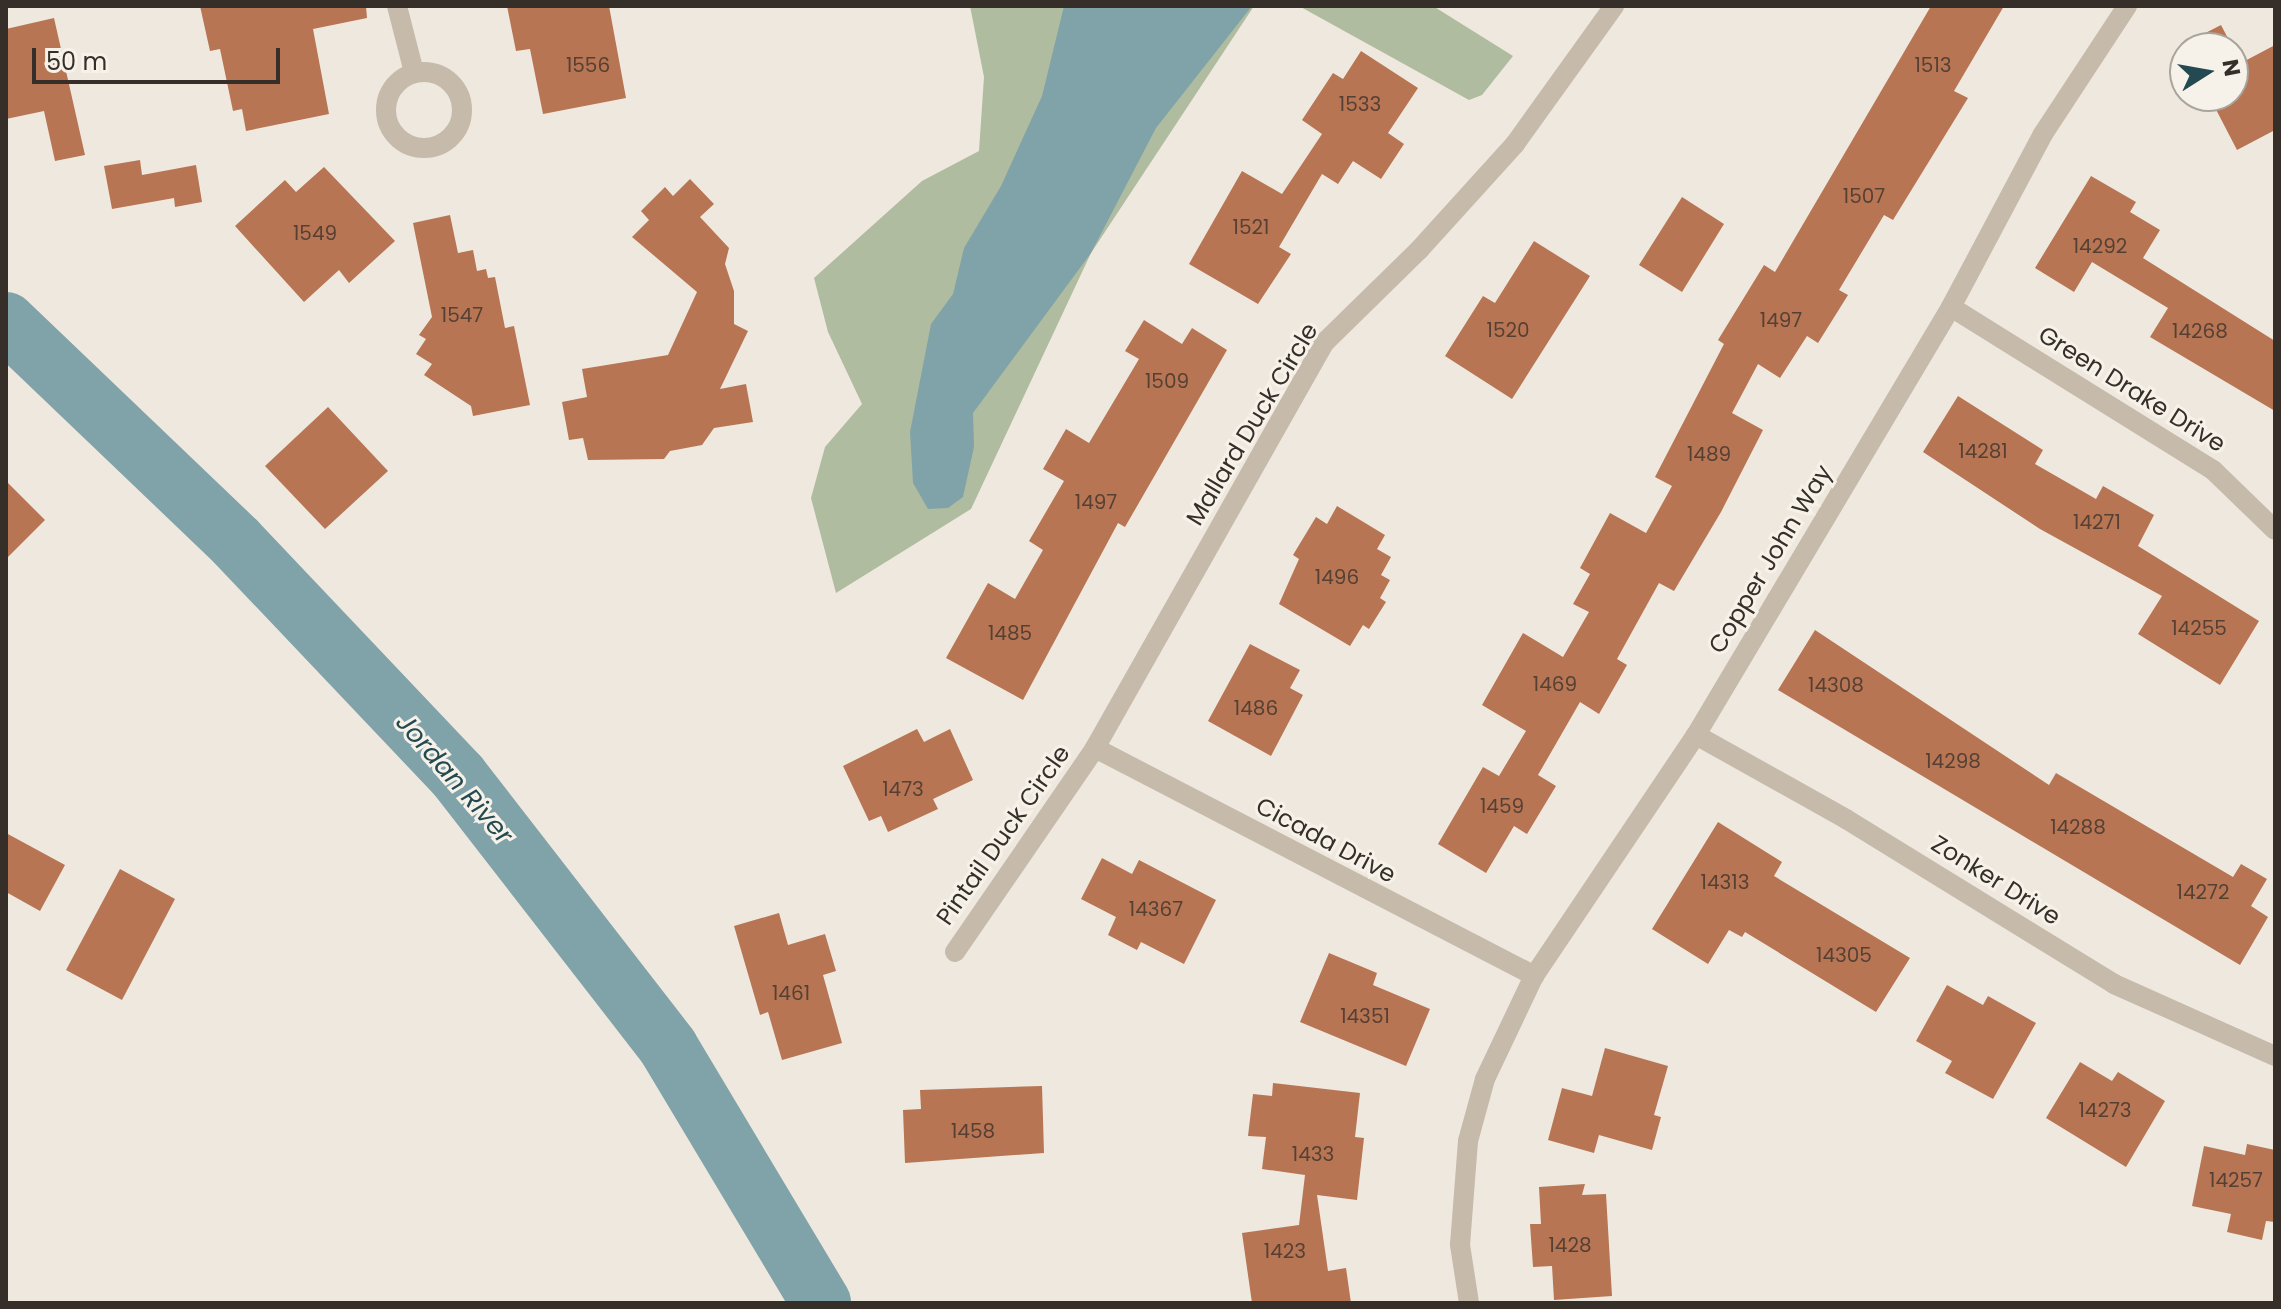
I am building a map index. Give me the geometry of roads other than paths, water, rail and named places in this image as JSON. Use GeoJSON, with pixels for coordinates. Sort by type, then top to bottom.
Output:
{"type":"FeatureCollection","features":[{"type":"Feature","properties":{"kind":"street"},"geometry":{"type":"LineString","coordinates":[[397,6],[414,72]]}},
{"type":"Feature","properties":{"kind":"street","name":"Mallard Duck Circle"},"geometry":{"type":"LineString","coordinates":[[1095,748],[1325,342],[1419,250],[1515,144],[1614,6]]}},
{"type":"Feature","properties":{"kind":"street","name":"Copper John Way"},"geometry":{"type":"LineString","coordinates":[[1469,1303],[1460,1245],[1468,1141],[1485,1079],[1534,976],[1696,735],[1951,307],[2043,134],[2127,6]]}},
{"type":"Feature","properties":{"kind":"street","name":"Green Drake Drive"},"geometry":{"type":"LineString","coordinates":[[1951,307],[2213,470],[2275,530]]}},
{"type":"Feature","properties":{"kind":"street","name":"Zonker Drive"},"geometry":{"type":"LineString","coordinates":[[1696,735],[1846,819],[2114,984],[2275,1056]]}},
{"type":"Feature","properties":{"kind":"street","name":"Pintail Duck Circle"},"geometry":{"type":"LineString","coordinates":[[955,952],[1095,748]]}},
{"type":"Feature","properties":{"kind":"street","name":"Cicada Drive"},"geometry":{"type":"LineString","coordinates":[[1095,748],[1534,976]]}},
{"type":"Feature","properties":{"kind":"water"},"geometry":{"type":"Polygon","coordinates":[[[1064,6],[1252,6],[1156,128],[1091,253],[973,413],[974,447],[963,497],[948,508],[928,509],[913,483],[910,432],[931,324],[953,294],[964,248],[1001,186],[1042,96],[1064,6]]]}},
{"type":"Feature","properties":{"kind":"waterway","name":"Jordan River"},"geometry":{"type":"LineString","coordinates":[[6,322],[236,542],[458,776],[668,1047],[821,1303]]}}]}
